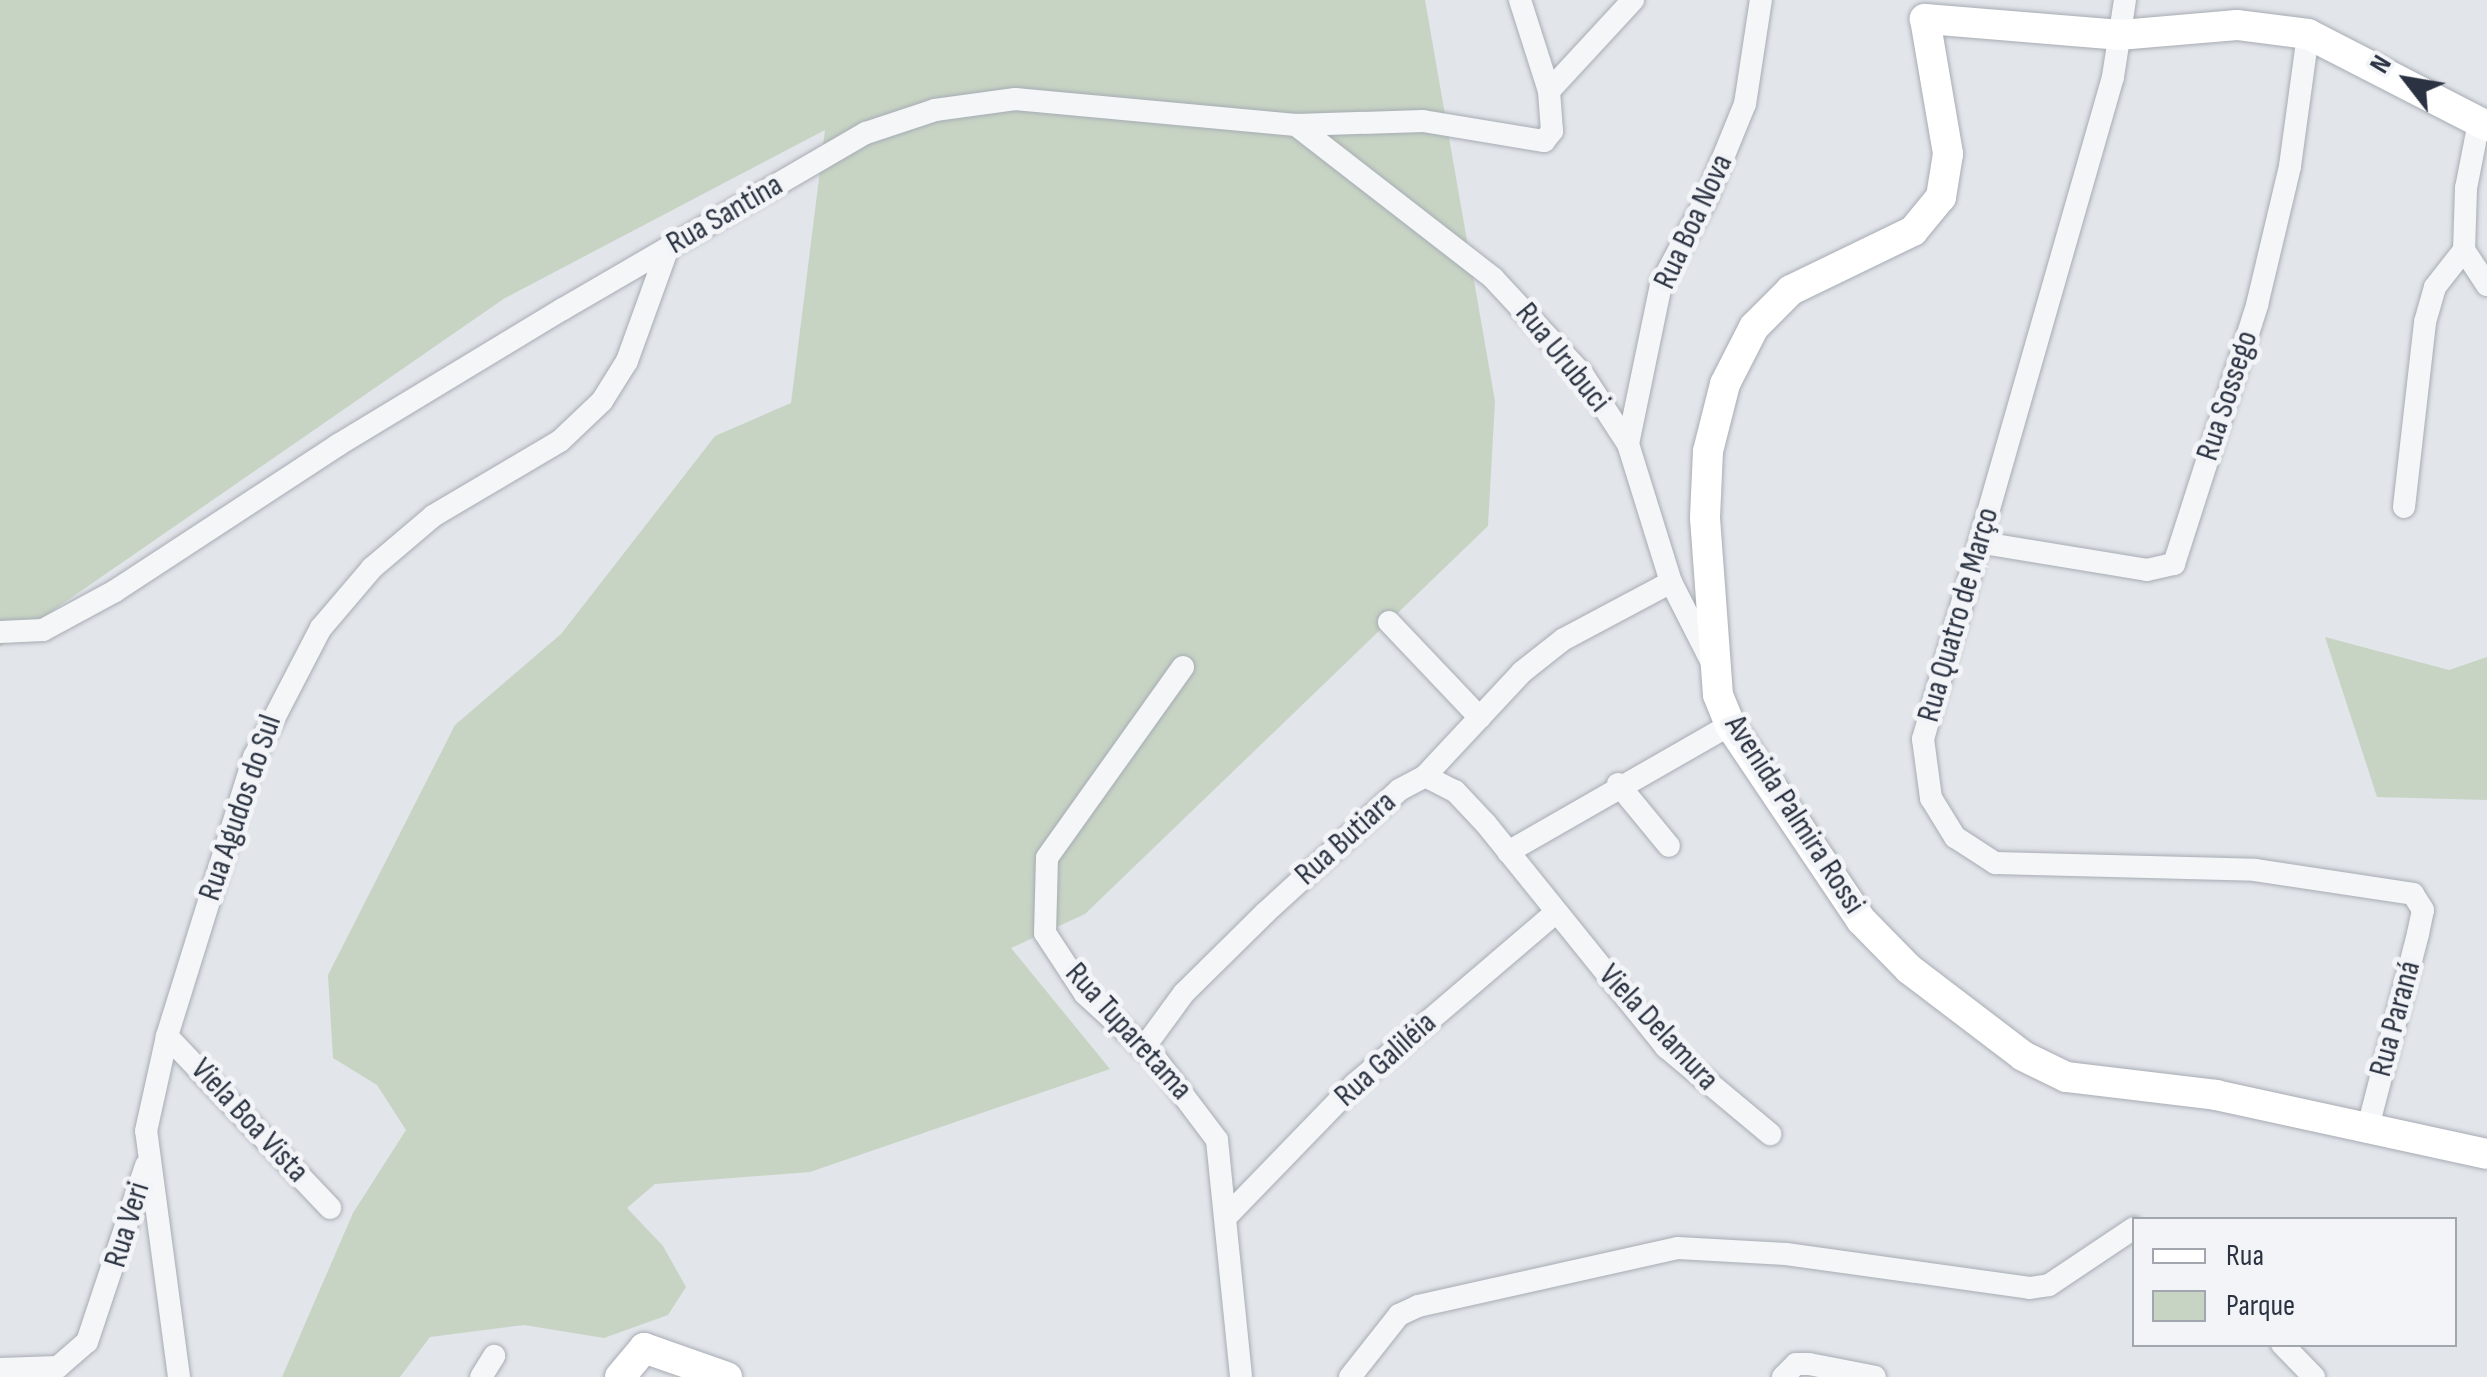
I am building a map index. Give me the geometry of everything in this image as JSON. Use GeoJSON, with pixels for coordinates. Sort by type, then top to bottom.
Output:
{"type":"FeatureCollection","features":[{"type":"Feature","properties":{"kind":"street"},"geometry":{"type":"LineString","coordinates":[[1520,0],[1549,90],[1633,0]]}},
{"type":"Feature","properties":{"kind":"street","name":"Rua Boa Nova"},"geometry":{"type":"LineString","coordinates":[[1628,444],[1661,284],[1746,104],[1761,0]]}},
{"type":"Feature","properties":{"kind":"street","name":"Rua Quatro de Março"},"geometry":{"type":"LineString","coordinates":[[2124,0],[2121,36],[2012,415],[1983,542],[1923,739],[1931,798],[1955,838],[1995,863],[2318,875],[2414,894],[2422,910]]}},
{"type":"Feature","properties":{"kind":"street"},"geometry":{"type":"LineString","coordinates":[[1925,10],[2121,36],[2237,25],[2308,34],[2483,124],[2466,188],[2464,250],[2487,284]]}},
{"type":"Feature","properties":{"kind":"street","name":"Avenida Palmira Rossi"},"geometry":{"type":"LineString","coordinates":[[1925,10],[1948,154],[1936,208],[1913,232],[1791,290],[1754,327],[1725,384],[1708,451],[1705,518],[1717,674],[1730,725],[1861,920],[1909,969],[2023,1056],[2066,1076],[2216,1095],[2487,1154]]}},
{"type":"Feature","properties":{"kind":"street","name":"Rua Sossego"},"geometry":{"type":"LineString","coordinates":[[1983,542],[2147,570],[2174,564],[2257,305],[2290,166],[2308,34]]}},
{"type":"Feature","properties":{"kind":"street","name":"Rua Santina"},"geometry":{"type":"LineString","coordinates":[[0,632],[43,630],[115,591],[338,445],[866,133],[935,110],[1015,99],[1296,125],[1423,121],[1536,141],[1549,138],[1549,90]]}},
{"type":"Feature","properties":{"kind":"street","name":"Rua Urubuci"},"geometry":{"type":"LineString","coordinates":[[1296,125],[1493,278],[1583,375],[1628,444],[1670,582],[1717,674]]}},
{"type":"Feature","properties":{"kind":"street","name":"Rua Agudos do Sul"},"geometry":{"type":"LineString","coordinates":[[148,1163],[146,1131],[167,1036],[254,757],[321,628],[372,568],[433,516],[560,440],[602,402],[628,361],[668,248]]}},
{"type":"Feature","properties":{"kind":"street"},"geometry":{"type":"LineString","coordinates":[[2404,507],[2425,322],[2435,287],[2464,250]]}},
{"type":"Feature","properties":{"kind":"street"},"geometry":{"type":"LineString","coordinates":[[1426,776],[1564,638],[1670,582]]}},
{"type":"Feature","properties":{"kind":"street"},"geometry":{"type":"LineString","coordinates":[[1389,622],[1480,718]]}},
{"type":"Feature","properties":{"kind":"street","name":"Rua Tuparetama"},"geometry":{"type":"LineString","coordinates":[[1183,667],[1047,858],[1045,934],[1085,994],[1142,1048],[1217,1140],[1241,1377]]}},
{"type":"Feature","properties":{"kind":"street"},"geometry":{"type":"LineString","coordinates":[[1508,852],[1618,784],[1730,725]]}},
{"type":"Feature","properties":{"kind":"street","name":"Rua Butiara"},"geometry":{"type":"LineString","coordinates":[[1142,1048],[1184,992],[1265,913],[1399,790],[1426,776],[1455,790],[1554,914]]}},
{"type":"Feature","properties":{"kind":"street"},"geometry":{"type":"LineString","coordinates":[[1618,784],[1669,846]]}},
{"type":"Feature","properties":{"kind":"street","name":"Rua Paraná"},"geometry":{"type":"LineString","coordinates":[[2368,1126],[2422,910]]}},
{"type":"Feature","properties":{"kind":"street","name":"Viela Delamura"},"geometry":{"type":"LineString","coordinates":[[1554,914],[1666,1047],[1770,1134]]}},
{"type":"Feature","properties":{"kind":"street","name":"Rua Galiléia"},"geometry":{"type":"LineString","coordinates":[[1227,1216],[1356,1084],[1554,914]]}},
{"type":"Feature","properties":{"kind":"street","name":"Viela Boa Vista"},"geometry":{"type":"LineString","coordinates":[[167,1036],[330,1208]]}},
{"type":"Feature","properties":{"kind":"street","name":"Rua Veri"},"geometry":{"type":"LineString","coordinates":[[0,1369],[58,1367],[86,1342],[148,1163]]}},
{"type":"Feature","properties":{"kind":"street","name":"Rua Veri"},"geometry":{"type":"LineString","coordinates":[[148,1163],[178,1377]]}},
{"type":"Feature","properties":{"kind":"street"},"geometry":{"type":"LineString","coordinates":[[1350,1377],[1400,1315],[1418,1306],[1678,1248],[1786,1254],[2030,1288],[2049,1285],[2132,1229]]}},
{"type":"Feature","properties":{"kind":"street"},"geometry":{"type":"LineString","coordinates":[[2285,1347],[2314,1377]]}},
{"type":"Feature","properties":{"kind":"street"},"geometry":{"type":"LineString","coordinates":[[620,1377],[644,1348],[727,1377]]}},
{"type":"Feature","properties":{"kind":"street"},"geometry":{"type":"LineString","coordinates":[[482,1377],[494,1356]]}},
{"type":"Feature","properties":{"kind":"street"},"geometry":{"type":"LineString","coordinates":[[1783,1377],[1796,1364],[1875,1377]]}},
{"type":"Feature","properties":{"kind":"green space"},"geometry":{"type":"Polygon","coordinates":[[[0,0],[1425,0],[1495,401],[1488,526],[1085,914],[1011,948],[1110,1069],[810,1172],[655,1184],[627,1208],[663,1246],[686,1287],[668,1315],[604,1338],[524,1325],[430,1337],[400,1377],[282,1377],[353,1213],[406,1130],[377,1085],[333,1058],[328,975],[455,725],[561,634],[715,436],[791,403],[825,130],[505,298],[0,647],[0,0]]]}},
{"type":"Feature","properties":{"kind":"green space"},"geometry":{"type":"Polygon","coordinates":[[[2325,637],[2449,670],[2487,657],[2487,800],[2377,797],[2325,637]]]}}]}
